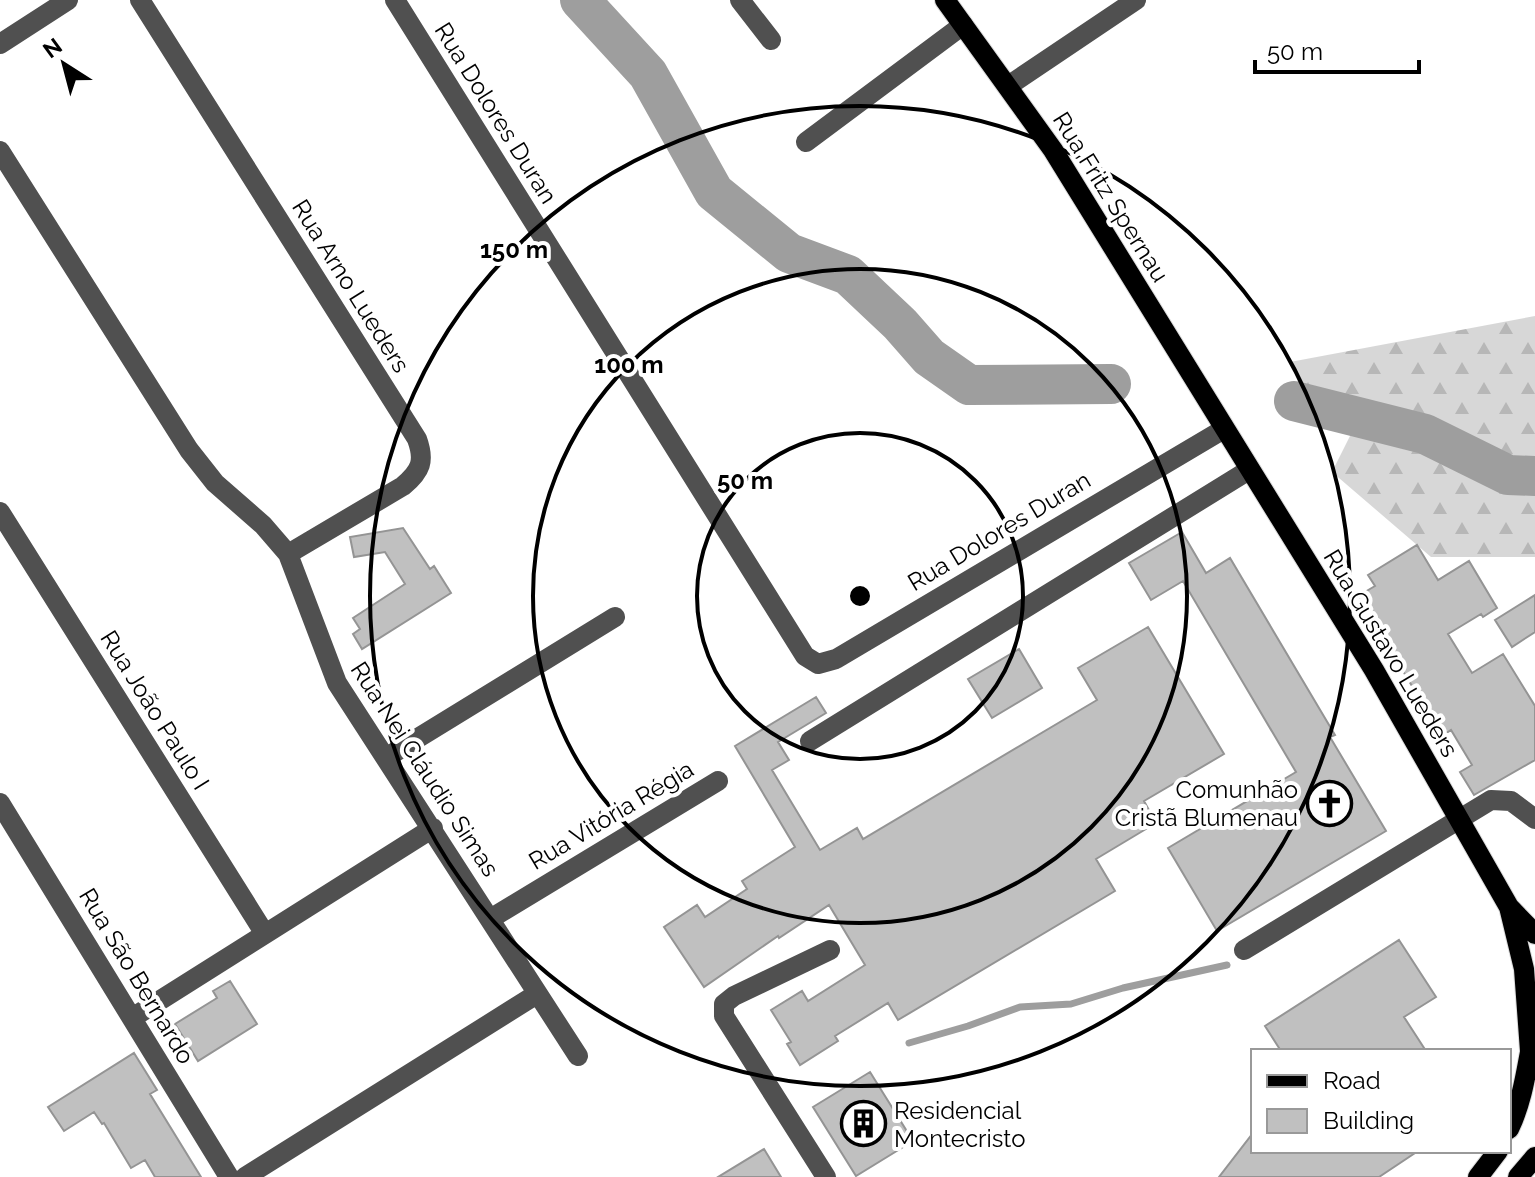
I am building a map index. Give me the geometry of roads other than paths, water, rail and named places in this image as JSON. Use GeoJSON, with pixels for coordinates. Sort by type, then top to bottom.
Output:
{"type":"FeatureCollection","features":[{"type":"Feature","properties":{"kind":"main road","name":"Rua Fritz Spernau"},"geometry":{"type":"LineString","coordinates":[[945,0],[1053,150],[1224,429]]}},
{"type":"Feature","properties":{"kind":"main road","name":"Rua Gustavo Lueders"},"geometry":{"type":"LineString","coordinates":[[1224,429],[1374,670],[1509,907],[1535,934]]}},
{"type":"Feature","properties":{"kind":"main road","name":"Rua Gustavo Lueders"},"geometry":{"type":"LineString","coordinates":[[1509,907],[1524,969],[1533,1051],[1511,1124]]}},
{"type":"Feature","properties":{"kind":"main road"},"geometry":{"type":"LineString","coordinates":[[1478,1177],[1496,1153]]}},
{"type":"Feature","properties":{"kind":"main road"},"geometry":{"type":"LineString","coordinates":[[1518,1177],[1535,1157]]}},
{"type":"Feature","properties":{"kind":"street"},"geometry":{"type":"LineString","coordinates":[[0,44],[68,0]]}},
{"type":"Feature","properties":{"kind":"street","name":"Rua Arno Lueders"},"geometry":{"type":"LineString","coordinates":[[140,0],[417,439],[422,453],[422,464],[417,475],[403,486],[288,554]]}},
{"type":"Feature","properties":{"kind":"street","name":"Rua Dolores Duran"},"geometry":{"type":"LineString","coordinates":[[395,0],[805,656],[818,664],[836,659],[1224,429]]}},
{"type":"Feature","properties":{"kind":"street"},"geometry":{"type":"LineString","coordinates":[[1008,86],[1136,0]]}},
{"type":"Feature","properties":{"kind":"street"},"geometry":{"type":"LineString","coordinates":[[746,2],[771,40]]}},
{"type":"Feature","properties":{"kind":"street"},"geometry":{"type":"LineString","coordinates":[[806,142],[963,25]]}},
{"type":"Feature","properties":{"kind":"street","name":"Rua Nei Cláudio Simas"},"geometry":{"type":"LineString","coordinates":[[0,151],[189,450],[215,483],[263,525],[288,554],[337,683],[578,1056]]}},
{"type":"Feature","properties":{"kind":"street"},"geometry":{"type":"LineString","coordinates":[[810,741],[1249,470]]}},
{"type":"Feature","properties":{"kind":"street","name":"Rua João Paulo I"},"geometry":{"type":"LineString","coordinates":[[0,512],[265,934]]}},
{"type":"Feature","properties":{"kind":"street"},"geometry":{"type":"LineString","coordinates":[[387,757],[615,617]]}},
{"type":"Feature","properties":{"kind":"street","name":"Rua Vitória Régia"},"geometry":{"type":"LineString","coordinates":[[490,919],[718,781]]}},
{"type":"Feature","properties":{"kind":"street"},"geometry":{"type":"LineString","coordinates":[[1244,950],[1491,800],[1511,801],[1535,819]]}},
{"type":"Feature","properties":{"kind":"street","name":"Rua São Bernardo"},"geometry":{"type":"LineString","coordinates":[[0,803],[229,1177]]}},
{"type":"Feature","properties":{"kind":"street"},"geometry":{"type":"LineString","coordinates":[[132,1018],[433,828]]}},
{"type":"Feature","properties":{"kind":"street"},"geometry":{"type":"LineString","coordinates":[[826,1177],[724,1016],[724,1004],[734,996],[830,950]]}},
{"type":"Feature","properties":{"kind":"street"},"geometry":{"type":"LineString","coordinates":[[245,1177],[537,994]]}},
{"type":"Feature","properties":{"kind":"waterway"},"geometry":{"type":"LineString","coordinates":[[580,0],[648,74],[714,192],[789,253],[848,275],[900,324],[929,357],[969,385],[1111,384]]}},
{"type":"Feature","properties":{"kind":"waterway"},"geometry":{"type":"LineString","coordinates":[[1294,401],[1425,434],[1508,475],[1535,476]]}},
{"type":"Feature","properties":{"kind":"waterway"},"geometry":{"type":"LineString","coordinates":[[909,1043],[1020,1007],[1071,1004],[1123,988],[1227,965]]}},
{"type":"Feature","properties":{"kind":"place","name":"Comunhão Cristã Blumenau"},"geometry":{"type":"Point","coordinates":[1329,803]}},
{"type":"Feature","properties":{"kind":"place","name":"Residencial Montecristo"},"geometry":{"type":"Point","coordinates":[863,1124]}}]}
